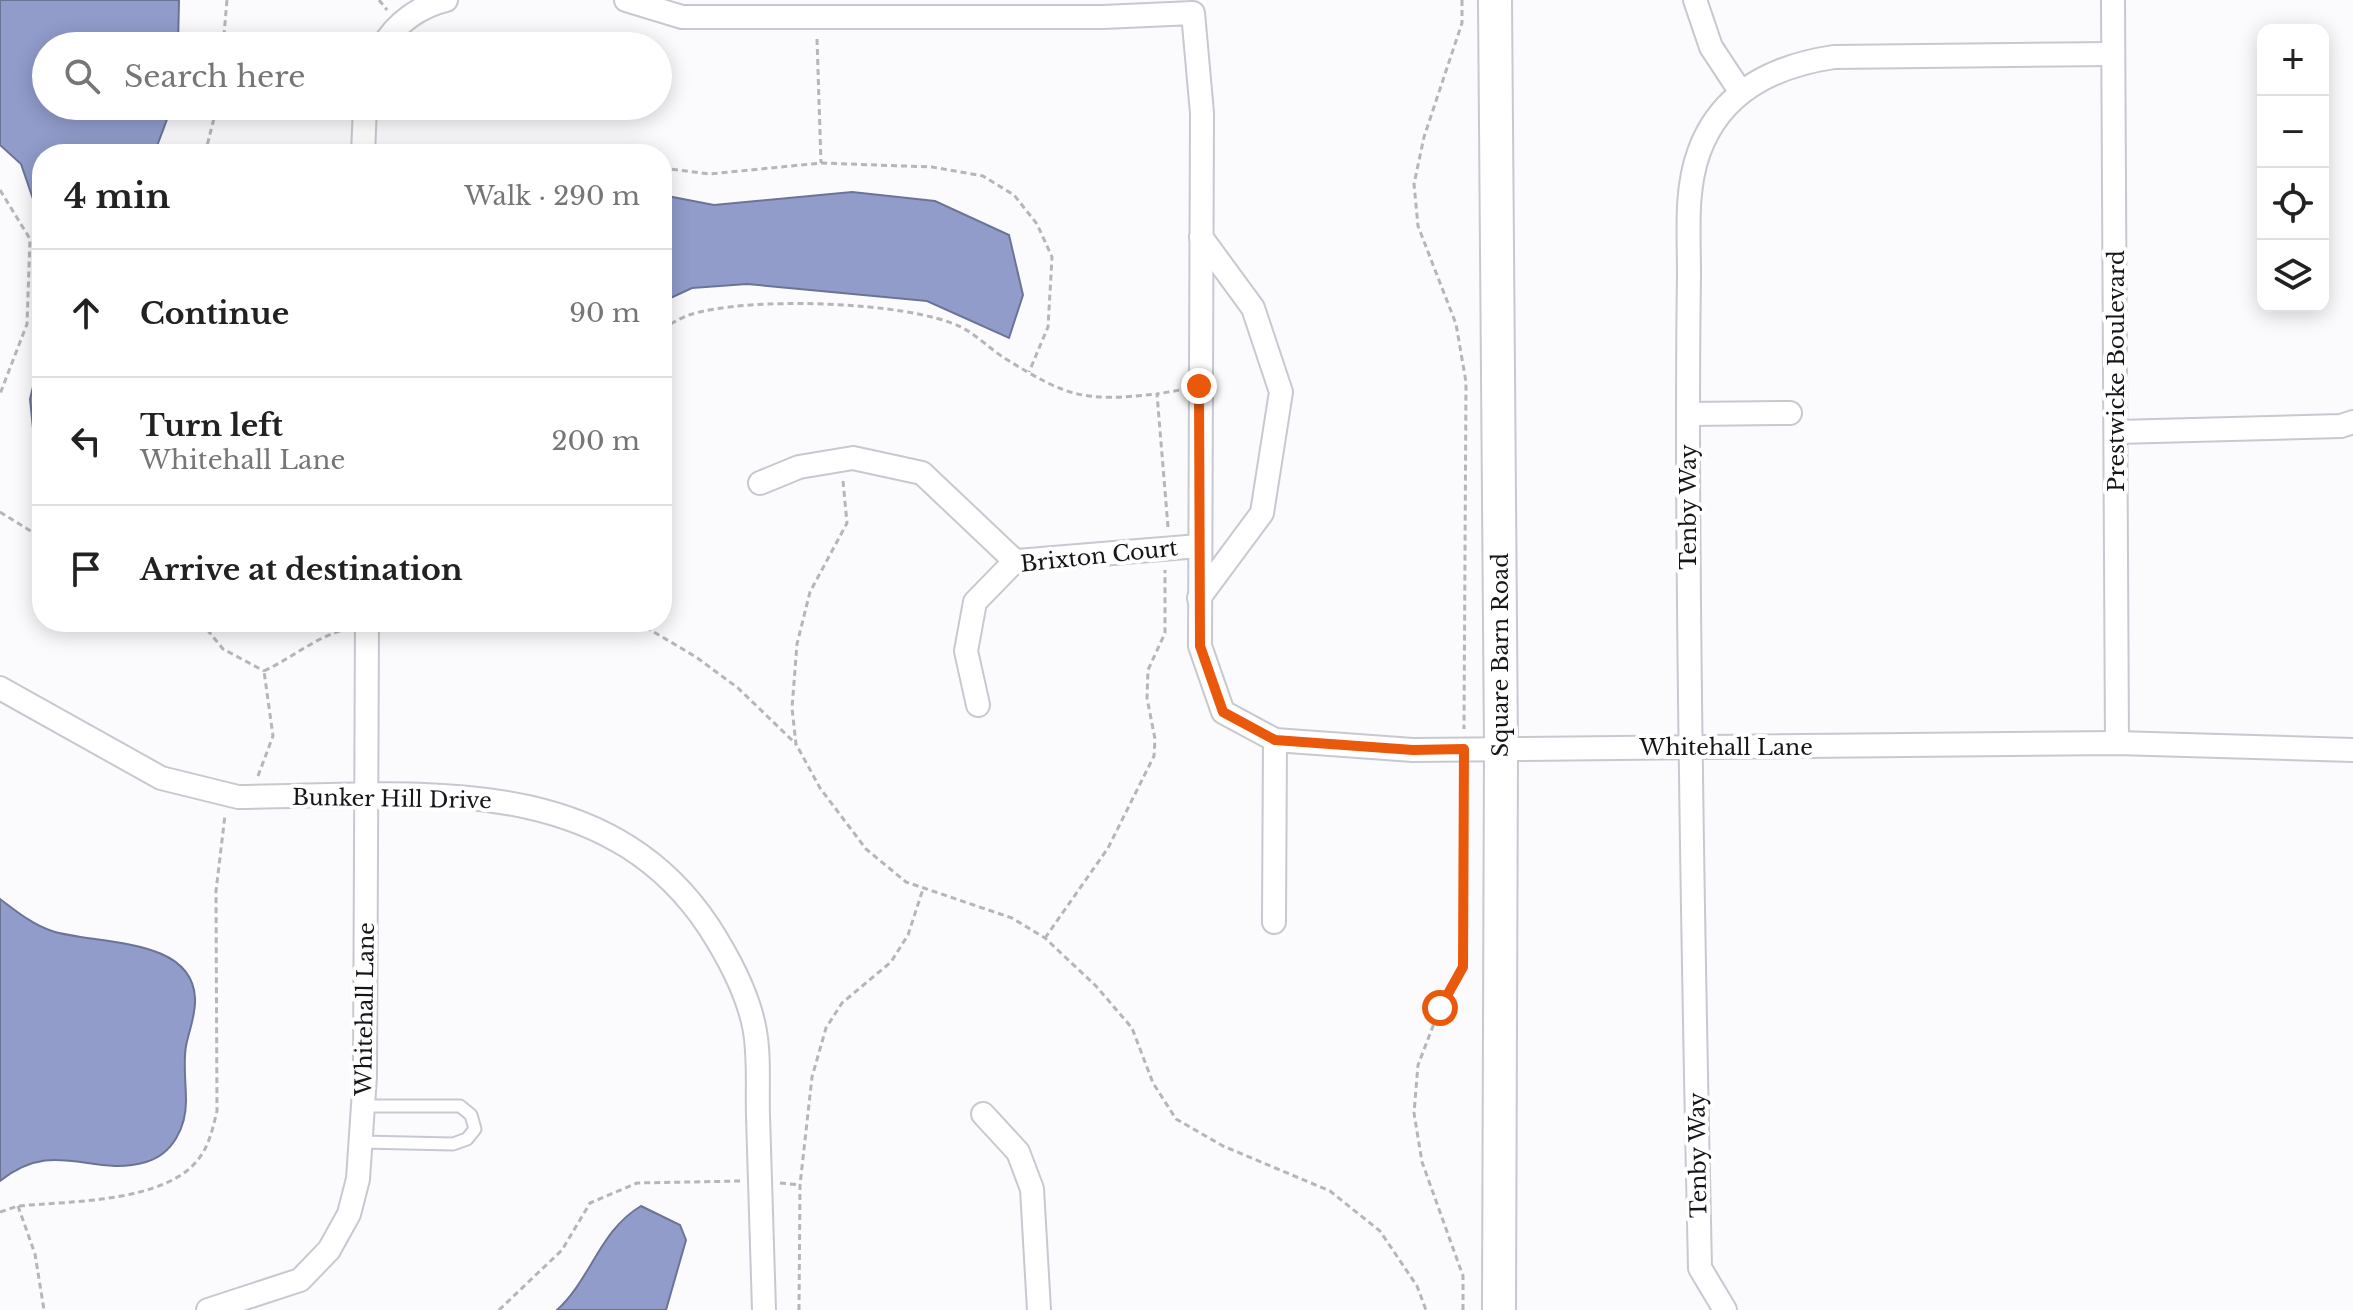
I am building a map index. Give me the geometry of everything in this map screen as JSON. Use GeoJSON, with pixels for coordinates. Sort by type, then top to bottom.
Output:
{"type":"FeatureCollection","features":[{"type":"Feature","properties":{"kind":"street"},"geometry":{"type":"LineString","coordinates":[[393,32],[421,8],[446,0]]}},
{"type":"Feature","properties":{"kind":"street","name":"Whitehall Lane"},"geometry":{"type":"LineString","coordinates":[[626,0],[682,17],[1103,17],[1193,13],[1202,113],[1200,646],[1223,712],[1275,740],[1413,750],[2117,743],[2353,750]]}},
{"type":"Feature","properties":{"kind":"street","name":"Square Barn Road"},"geometry":{"type":"LineString","coordinates":[[1495,0],[1501,748],[1499,1310]]}},
{"type":"Feature","properties":{"kind":"street"},"geometry":{"type":"LineString","coordinates":[[1695,0],[1711,47],[1740,91]]}},
{"type":"Feature","properties":{"kind":"street","name":"Prestwicke Boulevard"},"geometry":{"type":"LineString","coordinates":[[2113,0],[2117,743]]}},
{"type":"Feature","properties":{"kind":"street","name":"Tenby Way"},"geometry":{"type":"LineString","coordinates":[[1725,1310],[1700,1268],[1690,748],[1688,414],[1692,178],[1709,130],[1740,91],[1797,63],[1834,57],[2113,54]]}},
{"type":"Feature","properties":{"kind":"street"},"geometry":{"type":"LineString","coordinates":[[363,144],[364,120]]}},
{"type":"Feature","properties":{"kind":"street"},"geometry":{"type":"LineString","coordinates":[[1199,598],[1262,513],[1281,392],[1253,308],[1201,237]]}},
{"type":"Feature","properties":{"kind":"street"},"geometry":{"type":"LineString","coordinates":[[1688,414],[1790,413]]}},
{"type":"Feature","properties":{"kind":"street"},"geometry":{"type":"LineString","coordinates":[[2117,432],[2341,426],[2353,422]]}},
{"type":"Feature","properties":{"kind":"street"},"geometry":{"type":"LineString","coordinates":[[760,483],[799,467],[853,458],[922,473],[1015,561]]}},
{"type":"Feature","properties":{"kind":"street","name":"Brixton Court"},"geometry":{"type":"LineString","coordinates":[[978,705],[966,651],[975,602],[1015,561],[1199,546]]}},
{"type":"Feature","properties":{"kind":"street","name":"Whitehall Lane"},"geometry":{"type":"LineString","coordinates":[[208,1310],[300,1280],[329,1250],[349,1214],[358,1179],[363,1106],[367,632]]}},
{"type":"Feature","properties":{"kind":"street","name":"Bunker Hill Drive"},"geometry":{"type":"LineString","coordinates":[[0,688],[161,778],[238,797],[461,797],[554,811],[589,823],[665,872],[692,902],[719,942],[754,1026],[764,1310]]}},
{"type":"Feature","properties":{"kind":"street"},"geometry":{"type":"LineString","coordinates":[[1274,922],[1275,740]]}},
{"type":"Feature","properties":{"kind":"street"},"geometry":{"type":"LineString","coordinates":[[983,1114],[1018,1152],[1032,1189],[1039,1310]]}},
{"type":"Feature","properties":{"kind":"lane"},"geometry":{"type":"LineString","coordinates":[[361,1142],[453,1144],[467,1139],[475,1129],[471,1115],[460,1106],[363,1106]]}},
{"type":"Feature","properties":{"kind":"path"},"geometry":{"type":"LineString","coordinates":[[224,32],[227,0]]}},
{"type":"Feature","properties":{"kind":"path"},"geometry":{"type":"LineString","coordinates":[[1462,0],[1462,23],[1429,122],[1414,184],[1418,226],[1456,324],[1466,382],[1463,967],[1440,1008],[1418,1065],[1414,1113],[1422,1162],[1463,1276],[1463,1310]]}},
{"type":"Feature","properties":{"kind":"path"},"geometry":{"type":"LineString","coordinates":[[816,16],[821,163]]}},
{"type":"Feature","properties":{"kind":"path"},"geometry":{"type":"LineString","coordinates":[[208,144],[214,120]]}},
{"type":"Feature","properties":{"kind":"path"},"geometry":{"type":"LineString","coordinates":[[672,169],[710,174],[821,163],[932,167],[983,176],[1014,195],[1037,224],[1052,257],[1048,327],[1029,372]]}},
{"type":"Feature","properties":{"kind":"path"},"geometry":{"type":"LineString","coordinates":[[0,190],[30,239],[27,324],[0,394]]}},
{"type":"Feature","properties":{"kind":"path"},"geometry":{"type":"LineString","coordinates":[[672,324],[689,315],[758,303],[907,312],[961,327],[1029,372],[1070,394],[1107,399],[1199,386]]}},
{"type":"Feature","properties":{"kind":"path"},"geometry":{"type":"LineString","coordinates":[[1045,938],[1108,848],[1154,756],[1155,739],[1147,698],[1148,670],[1165,633],[1168,526],[1157,394]]}},
{"type":"Feature","properties":{"kind":"path"},"geometry":{"type":"LineString","coordinates":[[796,744],[792,708],[800,631],[810,592],[847,523],[841,460]]}},
{"type":"Feature","properties":{"kind":"path"},"geometry":{"type":"LineString","coordinates":[[0,512],[32,532]]}},
{"type":"Feature","properties":{"kind":"path"},"geometry":{"type":"LineString","coordinates":[[209,632],[223,649],[264,671]]}},
{"type":"Feature","properties":{"kind":"path"},"geometry":{"type":"LineString","coordinates":[[264,671],[295,657],[333,632]]}},
{"type":"Feature","properties":{"kind":"path"},"geometry":{"type":"LineString","coordinates":[[650,632],[696,657],[738,688],[796,744],[820,788],[866,849],[906,882],[1012,918],[1045,938],[1096,986],[1132,1028],[1153,1083],[1176,1119],[1223,1146],[1330,1191],[1380,1231],[1417,1286],[1426,1310]]}},
{"type":"Feature","properties":{"kind":"path"},"geometry":{"type":"LineString","coordinates":[[0,1212],[18,1206],[159,1188],[188,1171],[211,1137],[217,1111],[218,1077],[216,891],[224,820],[228,808],[257,780],[273,736],[264,671]]}},
{"type":"Feature","properties":{"kind":"path"},"geometry":{"type":"LineString","coordinates":[[799,1310],[800,1185],[812,1077],[826,1028],[842,1003],[891,962],[908,935],[923,889]]}},
{"type":"Feature","properties":{"kind":"path"},"geometry":{"type":"LineString","coordinates":[[499,1310],[531,1283],[562,1250],[590,1203],[621,1188],[650,1182],[760,1181],[800,1185]]}},
{"type":"Feature","properties":{"kind":"path"},"geometry":{"type":"LineString","coordinates":[[18,1206],[35,1254],[44,1310]]}},
{"type":"Feature","properties":{"kind":"water"},"geometry":{"type":"Polygon","coordinates":[[[0,0],[179,0],[178,32],[32,32],[32,120],[167,120],[158,144],[32,144],[32,196],[21,164],[0,145],[0,0]]]}},
{"type":"Feature","properties":{"kind":"water"},"geometry":{"type":"Polygon","coordinates":[[[852,192],[935,201],[1009,235],[1023,295],[1009,338],[927,301],[747,284],[692,288],[672,297],[672,197],[714,205],[852,192]]]}},
{"type":"Feature","properties":{"kind":"water"},"geometry":{"type":"Polygon","coordinates":[[[0,899],[31,921],[52,931],[138,946],[160,953],[177,963],[190,978],[195,1004],[185,1053],[184,1120],[176,1138],[164,1153],[146,1162],[126,1166],[56,1160],[38,1162],[20,1168],[0,1181],[0,899]]]}},
{"type":"Feature","properties":{"kind":"water"},"geometry":{"type":"Polygon","coordinates":[[[641,1206],[680,1225],[686,1240],[666,1310],[557,1310],[579,1284],[615,1228],[641,1206]]]}},
{"type":"Feature","properties":{"kind":"route"},"geometry":{"type":"LineString","coordinates":[[1199,386],[1200,646],[1223,712],[1275,740],[1413,750],[1464,749],[1466,941],[1463,967],[1440,1008]]}}]}
